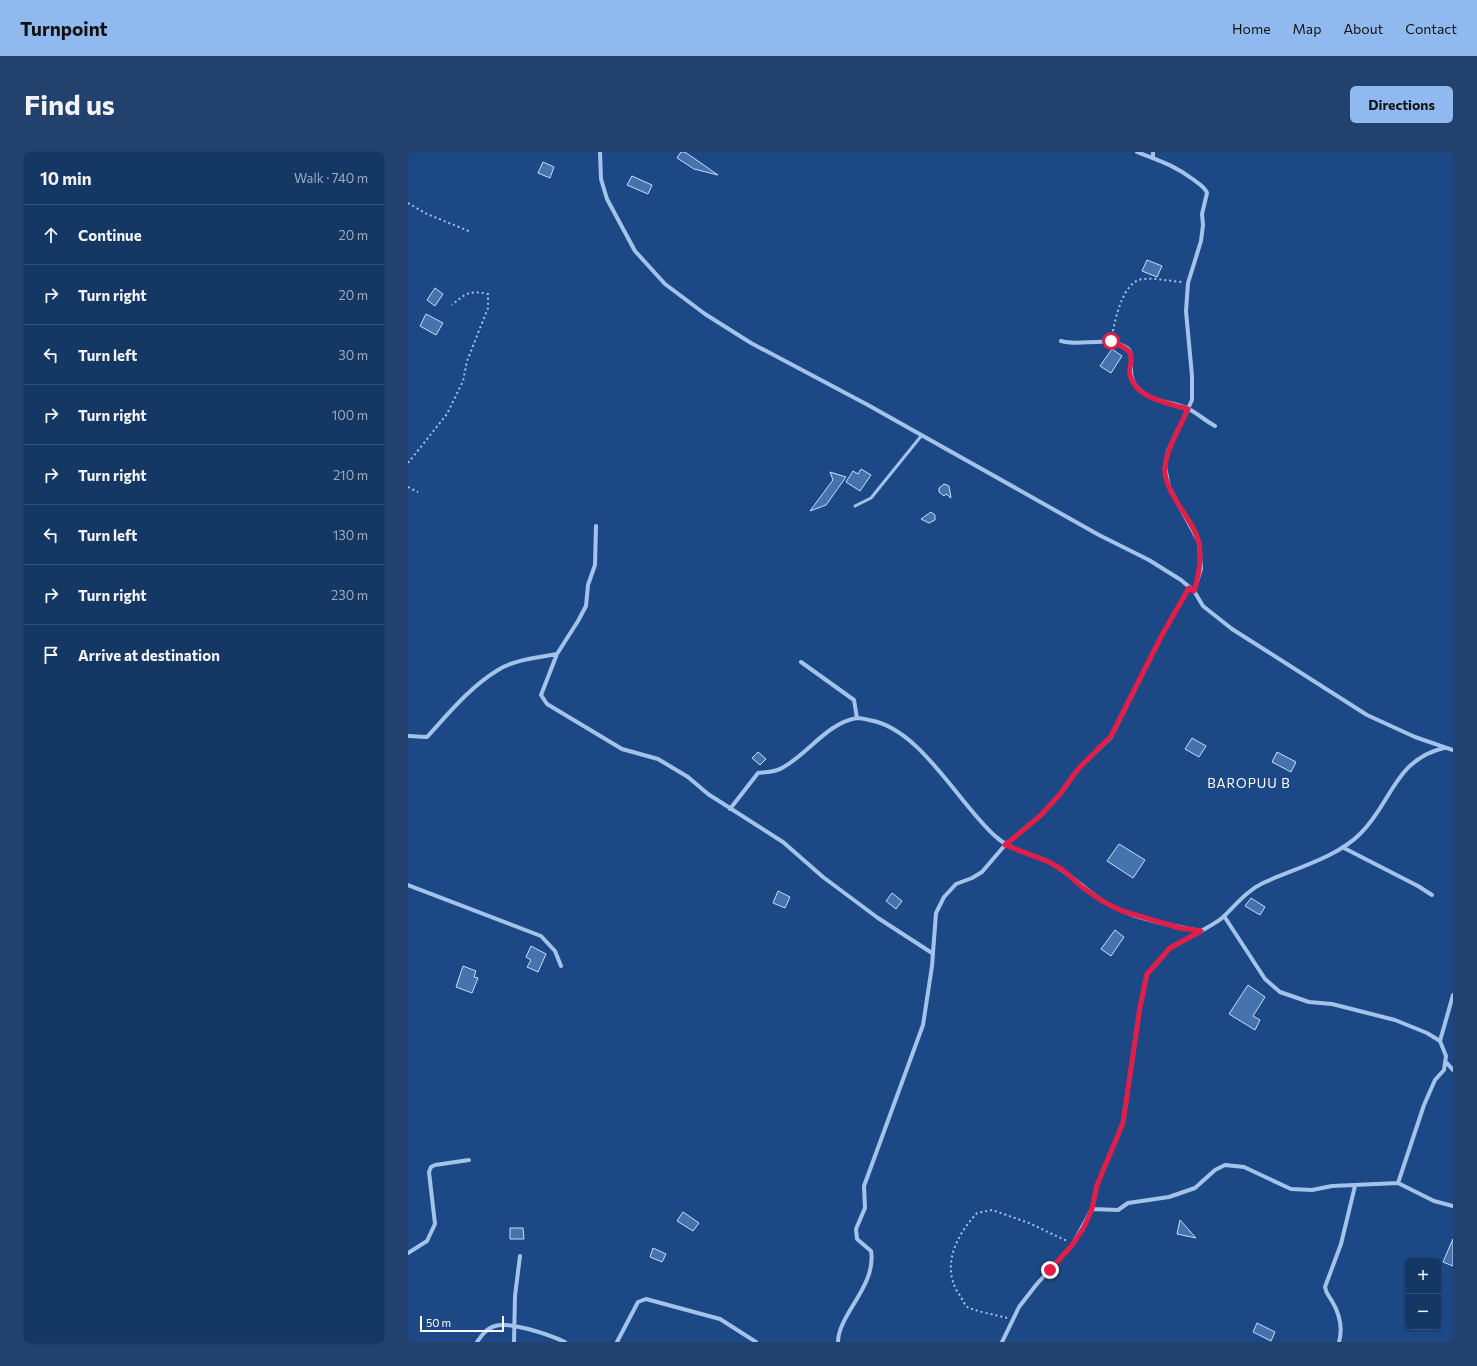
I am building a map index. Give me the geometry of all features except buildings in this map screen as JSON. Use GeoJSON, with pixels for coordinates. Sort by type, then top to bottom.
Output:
{"type":"FeatureCollection","features":[{"type":"Feature","properties":{"kind":"street"},"geometry":{"type":"LineString","coordinates":[[600,152],[601,179],[607,199],[618,222],[635,251],[665,284],[705,314],[751,343],[922,436],[1098,535],[1149,560],[1181,580],[1192,590],[1203,606],[1232,629],[1367,715],[1415,738],[1453,750]]}},
{"type":"Feature","properties":{"kind":"street"},"geometry":{"type":"LineString","coordinates":[[838,1342],[844,1324],[866,1281],[871,1261],[871,1251],[857,1238],[856,1229],[865,1208],[864,1186],[923,1025],[932,966],[936,913],[944,896],[956,884],[972,878],[982,872],[1005,845],[1040,816],[1060,794],[1078,769],[1111,736],[1155,648],[1192,590],[1201,569],[1199,542],[1169,487],[1165,467],[1168,452],[1192,400],[1192,376],[1186,311],[1188,282],[1201,241],[1203,225],[1202,214],[1206,191],[1181,170],[1164,161],[1137,152]]}},
{"type":"Feature","properties":{"kind":"street"},"geometry":{"type":"LineString","coordinates":[[1153,152],[1153,158]]}},
{"type":"Feature","properties":{"kind":"street"},"geometry":{"type":"LineString","coordinates":[[1061,341],[1071,344],[1111,341],[1127,348],[1132,355],[1130,375],[1137,387],[1154,400],[1188,409],[1215,426]]}},
{"type":"Feature","properties":{"kind":"street"},"geometry":{"type":"LineString","coordinates":[[596,526],[595,566],[588,585],[586,606],[557,654],[541,695],[547,704],[622,750],[658,759],[688,777],[708,794],[783,842],[849,897],[903,935],[932,953]]}},
{"type":"Feature","properties":{"kind":"street"},"geometry":{"type":"LineString","coordinates":[[408,736],[427,737],[460,702],[498,669],[528,660],[557,654]]}},
{"type":"Feature","properties":{"kind":"street"},"geometry":{"type":"LineString","coordinates":[[801,662],[854,700],[858,718]]}},
{"type":"Feature","properties":{"kind":"street"},"geometry":{"type":"LineString","coordinates":[[730,809],[758,773],[781,769],[834,727],[858,718],[881,722],[915,743],[928,757],[961,800],[1005,845],[1049,862],[1063,870],[1092,894],[1122,911],[1180,928],[1201,931]]}},
{"type":"Feature","properties":{"kind":"street"},"geometry":{"type":"LineString","coordinates":[[1002,1342],[1019,1307],[1036,1285],[1073,1244],[1092,1209],[1097,1185],[1123,1123],[1140,1007],[1147,974],[1170,948],[1224,916],[1245,895],[1263,883],[1344,848],[1367,827],[1392,787],[1412,762],[1428,752],[1444,748]]}},
{"type":"Feature","properties":{"kind":"street"},"geometry":{"type":"LineString","coordinates":[[1344,848],[1418,886],[1432,895]]}},
{"type":"Feature","properties":{"kind":"street"},"geometry":{"type":"LineString","coordinates":[[408,885],[541,936],[555,951],[561,966]]}},
{"type":"Feature","properties":{"kind":"street"},"geometry":{"type":"LineString","coordinates":[[1224,916],[1265,979],[1280,992],[1309,1002],[1332,1004],[1395,1020],[1427,1032],[1440,1041],[1446,1056],[1444,1070],[1435,1080],[1424,1105],[1398,1183]]}},
{"type":"Feature","properties":{"kind":"street"},"geometry":{"type":"LineString","coordinates":[[1440,1041],[1453,995]]}},
{"type":"Feature","properties":{"kind":"street"},"geometry":{"type":"LineString","coordinates":[[1446,1062],[1453,1070]]}},
{"type":"Feature","properties":{"kind":"street"},"geometry":{"type":"LineString","coordinates":[[408,1253],[427,1241],[435,1224],[429,1172],[431,1167],[435,1165],[469,1160]]}},
{"type":"Feature","properties":{"kind":"street"},"geometry":{"type":"LineString","coordinates":[[1092,1209],[1118,1210],[1128,1203],[1169,1197],[1195,1188],[1216,1170],[1225,1165],[1244,1167],[1291,1189],[1312,1190],[1332,1186],[1398,1183],[1434,1201],[1453,1206]]}},
{"type":"Feature","properties":{"kind":"street"},"geometry":{"type":"LineString","coordinates":[[1339,1342],[1340,1320],[1331,1299],[1326,1293],[1325,1287],[1341,1244],[1354,1186]]}},
{"type":"Feature","properties":{"kind":"street"},"geometry":{"type":"LineString","coordinates":[[514,1342],[515,1296],[520,1256]]}},
{"type":"Feature","properties":{"kind":"street"},"geometry":{"type":"LineString","coordinates":[[617,1342],[638,1302],[646,1299],[720,1319],[756,1342]]}},
{"type":"Feature","properties":{"kind":"street"},"geometry":{"type":"LineString","coordinates":[[477,1342],[486,1330],[503,1324],[564,1342]]}},
{"type":"Feature","properties":{"kind":"lane"},"geometry":{"type":"LineString","coordinates":[[855,506],[871,498],[922,436]]}},
{"type":"Feature","properties":{"kind":"path"},"geometry":{"type":"LineString","coordinates":[[408,203],[427,214],[471,232]]}},
{"type":"Feature","properties":{"kind":"path"},"geometry":{"type":"LineString","coordinates":[[1111,341],[1116,316],[1122,300],[1128,289],[1135,282],[1142,278],[1188,282]]}},
{"type":"Feature","properties":{"kind":"path"},"geometry":{"type":"LineString","coordinates":[[408,463],[447,414],[463,381],[467,361],[488,308],[488,294],[475,291],[464,295],[452,305]]}},
{"type":"Feature","properties":{"kind":"path"},"geometry":{"type":"LineString","coordinates":[[408,487],[418,492]]}},
{"type":"Feature","properties":{"kind":"path"},"geometry":{"type":"LineString","coordinates":[[1013,1320],[991,1312],[975,1311],[966,1306],[955,1286],[950,1272],[955,1245],[964,1228],[977,1213],[992,1210],[1029,1223],[1073,1244]]}},
{"type":"Feature","properties":{"kind":"district","name":"BAROPUU B"},"geometry":{"type":"Point","coordinates":[1249,783]}},
{"type":"Feature","properties":{"kind":"route"},"geometry":{"type":"LineString","coordinates":[[1050,1270],[1073,1244],[1084,1227],[1092,1209],[1097,1185],[1108,1154],[1123,1123],[1140,1007],[1147,974],[1170,948],[1201,931],[1180,928],[1122,911],[1102,901],[1082,887],[1063,870],[1049,862],[1005,845],[1040,816],[1060,794],[1078,769],[1097,752],[1111,736],[1122,717],[1135,686],[1162,635],[1189,588],[1194,591],[1201,569],[1199,542],[1169,487],[1165,467],[1168,452],[1188,409],[1154,400],[1137,387],[1130,375],[1132,355],[1127,348],[1111,341]]}}]}
